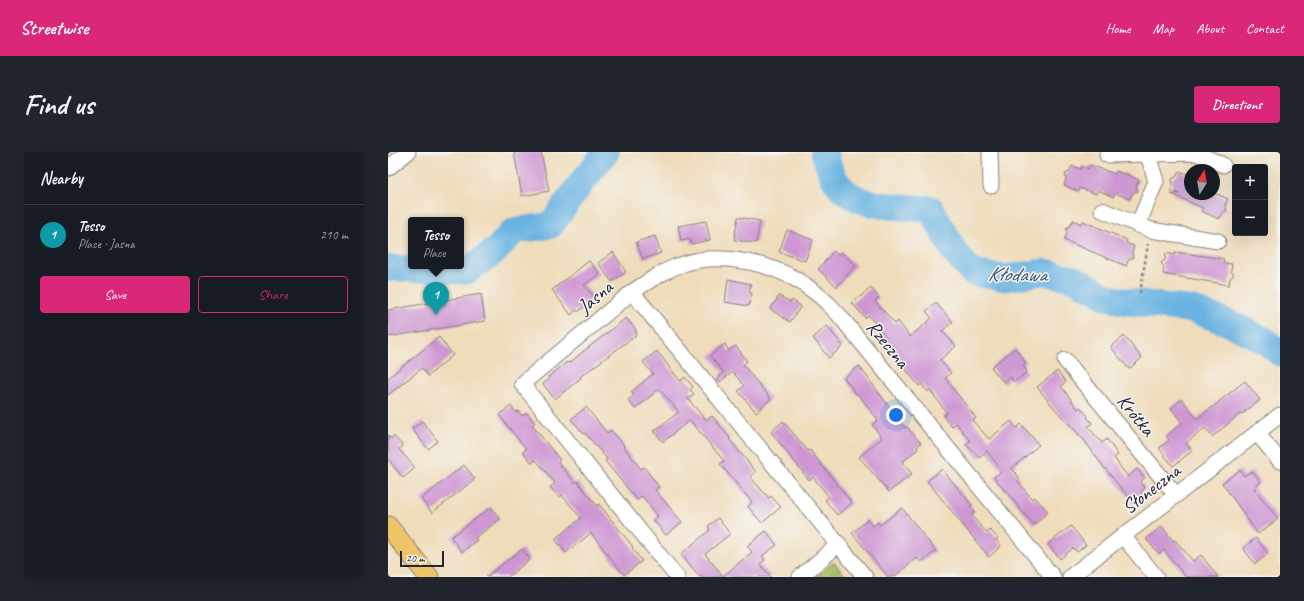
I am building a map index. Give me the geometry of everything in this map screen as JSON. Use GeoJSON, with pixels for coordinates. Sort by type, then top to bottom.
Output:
{"type":"FeatureCollection","features":[{"type":"Feature","properties":{"kind":"main road"},"geometry":{"type":"LineString","coordinates":[[388,526],[429,577]]}},
{"type":"Feature","properties":{"kind":"street"},"geometry":{"type":"LineString","coordinates":[[388,168],[408,152]]}},
{"type":"Feature","properties":{"kind":"street"},"geometry":{"type":"LineString","coordinates":[[990,152],[991,186]]}},
{"type":"Feature","properties":{"kind":"street"},"geometry":{"type":"LineString","coordinates":[[1144,227],[1156,181],[1147,153]]}},
{"type":"Feature","properties":{"kind":"street"},"geometry":{"type":"LineString","coordinates":[[1107,155],[1196,153],[1223,165]]}},
{"type":"Feature","properties":{"kind":"street"},"geometry":{"type":"LineString","coordinates":[[1102,210],[1144,227],[1218,241]]}},
{"type":"Feature","properties":{"kind":"street","name":"Rzeczna"},"geometry":{"type":"LineString","coordinates":[[632,292],[668,270],[683,264],[710,258],[742,261],[776,270],[792,277],[809,288],[828,302],[840,315],[1053,577]]}},
{"type":"Feature","properties":{"kind":"street","name":"Jasna"},"geometry":{"type":"LineString","coordinates":[[677,577],[522,384],[632,292],[865,577]]}},
{"type":"Feature","properties":{"kind":"street","name":"Krótka"},"geometry":{"type":"LineString","coordinates":[[1065,360],[1176,495]]}},
{"type":"Feature","properties":{"kind":"street","name":"Słoneczna"},"geometry":{"type":"LineString","coordinates":[[1070,577],[1280,415]]}},
{"type":"Feature","properties":{"kind":"street"},"geometry":{"type":"LineString","coordinates":[[1256,433],[1280,461]]}},
{"type":"Feature","properties":{"kind":"street"},"geometry":{"type":"LineString","coordinates":[[1123,536],[1156,577]]}},
{"type":"Feature","properties":{"kind":"street"},"geometry":{"type":"LineString","coordinates":[[800,577],[839,544]]}},
{"type":"Feature","properties":{"kind":"path"},"geometry":{"type":"LineString","coordinates":[[1140,293],[1144,227]]}},
{"type":"Feature","properties":{"kind":"green space"},"geometry":{"type":"Polygon","coordinates":[[[834,562],[846,577],[815,577],[834,562]]]}},
{"type":"Feature","properties":{"kind":"building"},"geometry":{"type":"Polygon","coordinates":[[[514,152],[541,152],[549,191],[522,196],[514,152]]]}},
{"type":"Feature","properties":{"kind":"building"},"geometry":{"type":"Polygon","coordinates":[[[1090,165],[1115,174],[1116,171],[1123,174],[1124,173],[1139,180],[1136,186],[1138,191],[1133,193],[1130,199],[1115,193],[1113,197],[1098,190],[1096,194],[1080,188],[1079,192],[1064,185],[1066,179],[1065,174],[1069,172],[1072,166],[1081,169],[1082,166],[1088,169],[1090,165]]]}},
{"type":"Feature","properties":{"kind":"building"},"geometry":{"type":"Polygon","coordinates":[[[1179,171],[1184,173],[1184,200],[1171,194],[1179,194],[1171,190],[1173,184],[1172,179],[1176,177],[1179,171]]]}},
{"type":"Feature","properties":{"kind":"building"},"geometry":{"type":"Polygon","coordinates":[[[1220,195],[1228,199],[1225,205],[1227,210],[1223,212],[1219,219],[1201,211],[1203,208],[1185,200],[1220,200],[1220,195]]]}},
{"type":"Feature","properties":{"kind":"building"},"geometry":{"type":"Polygon","coordinates":[[[738,217],[760,221],[756,243],[734,240],[738,217]]]}},
{"type":"Feature","properties":{"kind":"building"},"geometry":{"type":"Polygon","coordinates":[[[1073,220],[1081,224],[1083,221],[1127,240],[1126,243],[1134,246],[1132,253],[1133,258],[1129,259],[1126,266],[1064,240],[1067,233],[1066,228],[1070,226],[1073,220]]]}},
{"type":"Feature","properties":{"kind":"building"},"geometry":{"type":"Polygon","coordinates":[[[706,221],[710,240],[691,244],[690,239],[681,241],[678,226],[706,221]]]}},
{"type":"Feature","properties":{"kind":"building"},"geometry":{"type":"Polygon","coordinates":[[[787,230],[813,240],[805,261],[779,252],[787,230]]]}},
{"type":"Feature","properties":{"kind":"building"},"geometry":{"type":"Polygon","coordinates":[[[655,236],[661,253],[643,259],[636,242],[655,236]]]}},
{"type":"Feature","properties":{"kind":"building"},"geometry":{"type":"Polygon","coordinates":[[[834,251],[838,255],[841,252],[856,265],[837,287],[818,269],[834,251]]]}},
{"type":"Feature","properties":{"kind":"building"},"geometry":{"type":"Polygon","coordinates":[[[613,252],[626,272],[612,282],[598,263],[613,252]]]}},
{"type":"Feature","properties":{"kind":"building"},"geometry":{"type":"Polygon","coordinates":[[[1176,252],[1224,259],[1223,263],[1232,264],[1231,271],[1234,275],[1230,278],[1229,285],[1163,274],[1164,267],[1161,263],[1165,260],[1166,253],[1175,255],[1176,252]]]}},
{"type":"Feature","properties":{"kind":"building"},"geometry":{"type":"Polygon","coordinates":[[[589,261],[600,274],[584,285],[595,298],[578,312],[576,310],[571,315],[552,290],[589,261]]]}},
{"type":"Feature","properties":{"kind":"building"},"geometry":{"type":"Polygon","coordinates":[[[728,279],[751,284],[749,292],[752,293],[749,306],[725,302],[728,279]]]}},
{"type":"Feature","properties":{"kind":"building"},"geometry":{"type":"Polygon","coordinates":[[[871,288],[879,298],[875,301],[895,324],[898,321],[910,337],[932,318],[926,311],[936,303],[953,322],[942,331],[956,346],[940,360],[951,373],[945,378],[976,418],[972,420],[989,439],[1011,421],[1017,428],[1021,424],[1039,445],[1012,468],[1020,479],[1018,481],[1032,499],[1035,497],[1048,512],[1034,525],[994,477],[1002,471],[987,451],[979,458],[966,444],[970,441],[956,423],[952,427],[943,416],[947,413],[930,390],[928,392],[921,384],[919,386],[882,340],[886,337],[868,315],[865,318],[852,303],[871,288]]]}},
{"type":"Feature","properties":{"kind":"building"},"geometry":{"type":"Polygon","coordinates":[[[481,294],[485,321],[388,337],[388,310],[481,294]]]}},
{"type":"Feature","properties":{"kind":"building"},"geometry":{"type":"Polygon","coordinates":[[[779,296],[790,302],[792,300],[801,306],[790,322],[770,309],[779,296]]]}},
{"type":"Feature","properties":{"kind":"building"},"geometry":{"type":"Polygon","coordinates":[[[626,318],[636,330],[636,335],[580,377],[581,378],[555,399],[543,384],[550,378],[548,377],[567,362],[569,363],[626,318]]]}},
{"type":"Feature","properties":{"kind":"building"},"geometry":{"type":"Polygon","coordinates":[[[827,326],[843,346],[829,358],[813,338],[827,326]]]}},
{"type":"Feature","properties":{"kind":"building"},"geometry":{"type":"Polygon","coordinates":[[[1124,336],[1142,358],[1129,369],[1111,347],[1124,336]]]}},
{"type":"Feature","properties":{"kind":"building"},"geometry":{"type":"Polygon","coordinates":[[[439,337],[453,355],[428,376],[422,368],[388,395],[388,378],[439,337]]]}},
{"type":"Feature","properties":{"kind":"building"},"geometry":{"type":"Polygon","coordinates":[[[725,344],[729,351],[736,346],[747,361],[743,365],[771,399],[756,412],[738,391],[744,386],[733,372],[718,383],[717,381],[723,372],[710,356],[725,344]]]}},
{"type":"Feature","properties":{"kind":"building"},"geometry":{"type":"Polygon","coordinates":[[[1015,348],[1026,363],[1023,365],[1027,372],[1014,382],[1011,377],[1004,383],[991,367],[1015,348]]]}},
{"type":"Feature","properties":{"kind":"building"},"geometry":{"type":"Polygon","coordinates":[[[657,351],[680,381],[685,377],[693,387],[690,390],[694,394],[688,399],[707,420],[712,416],[756,472],[750,477],[769,498],[771,496],[781,507],[762,523],[748,507],[752,502],[720,464],[724,461],[690,420],[663,442],[654,431],[679,412],[659,389],[635,409],[628,400],[634,395],[631,392],[653,374],[643,362],[657,351]]]}},
{"type":"Feature","properties":{"kind":"building"},"geometry":{"type":"Polygon","coordinates":[[[859,366],[905,428],[907,427],[921,443],[917,447],[918,449],[902,462],[912,474],[889,492],[859,457],[882,438],[872,425],[878,420],[844,378],[859,366]]]}},
{"type":"Feature","properties":{"kind":"building"},"geometry":{"type":"Polygon","coordinates":[[[1057,371],[1066,382],[1061,386],[1078,409],[1080,407],[1092,423],[1088,427],[1102,443],[1107,439],[1118,455],[1114,458],[1128,477],[1137,469],[1145,478],[1140,482],[1145,488],[1141,492],[1146,498],[1136,506],[1084,440],[1037,387],[1057,371]]]}},
{"type":"Feature","properties":{"kind":"building"},"geometry":{"type":"Polygon","coordinates":[[[1245,381],[1260,400],[1242,414],[1241,413],[1212,437],[1205,428],[1186,443],[1192,451],[1173,466],[1159,448],[1169,440],[1166,436],[1182,423],[1171,408],[1182,399],[1197,419],[1245,381]]]}},
{"type":"Feature","properties":{"kind":"building"},"geometry":{"type":"Polygon","coordinates":[[[511,406],[516,413],[518,411],[522,416],[527,413],[535,423],[532,425],[560,460],[558,462],[575,483],[577,481],[597,506],[599,504],[633,547],[632,548],[642,561],[624,575],[591,533],[566,553],[555,539],[581,518],[562,495],[559,497],[550,487],[555,483],[536,460],[532,463],[523,452],[526,449],[499,415],[511,406]]]}},
{"type":"Feature","properties":{"kind":"building"},"geometry":{"type":"Polygon","coordinates":[[[586,407],[607,433],[611,430],[641,469],[644,467],[659,487],[655,490],[682,522],[666,535],[653,520],[658,516],[642,496],[637,500],[605,461],[607,459],[571,419],[586,407]]]}},
{"type":"Feature","properties":{"kind":"building"},"geometry":{"type":"Polygon","coordinates":[[[422,421],[438,441],[428,449],[412,429],[422,421]]]}},
{"type":"Feature","properties":{"kind":"building"},"geometry":{"type":"Polygon","coordinates":[[[783,421],[808,451],[810,450],[852,503],[837,515],[825,500],[829,497],[813,477],[809,480],[771,432],[783,421]]]}},
{"type":"Feature","properties":{"kind":"building"},"geometry":{"type":"Polygon","coordinates":[[[388,435],[391,439],[394,436],[403,446],[399,449],[415,468],[403,478],[388,459],[388,435]]]}},
{"type":"Feature","properties":{"kind":"building"},"geometry":{"type":"Polygon","coordinates":[[[464,465],[475,479],[432,513],[421,499],[464,465]]]}},
{"type":"Feature","properties":{"kind":"building"},"geometry":{"type":"Polygon","coordinates":[[[942,469],[972,505],[970,506],[975,512],[971,515],[987,533],[990,530],[998,538],[996,540],[1001,546],[989,557],[927,481],[942,469]]]}},
{"type":"Feature","properties":{"kind":"building"},"geometry":{"type":"Polygon","coordinates":[[[1240,470],[1244,476],[1252,471],[1261,482],[1254,488],[1278,519],[1258,534],[1222,483],[1240,470]]]}},
{"type":"Feature","properties":{"kind":"building"},"geometry":{"type":"Polygon","coordinates":[[[491,507],[500,519],[475,538],[477,540],[462,552],[451,537],[491,507]]]}},
{"type":"Feature","properties":{"kind":"building"},"geometry":{"type":"Polygon","coordinates":[[[902,508],[936,551],[921,562],[917,558],[894,577],[888,577],[852,533],[868,519],[873,526],[878,522],[880,525],[902,508]]]}},
{"type":"Feature","properties":{"kind":"building"},"geometry":{"type":"Polygon","coordinates":[[[718,518],[730,534],[705,554],[723,576],[752,552],[747,546],[766,531],[777,545],[762,556],[765,560],[760,564],[771,577],[700,577],[681,554],[710,530],[708,526],[718,518]]]}},
{"type":"Feature","properties":{"kind":"building"},"geometry":{"type":"Polygon","coordinates":[[[1071,526],[1086,545],[1077,552],[1073,548],[1060,559],[1048,544],[1071,526]]]}},
{"type":"Feature","properties":{"kind":"building"},"geometry":{"type":"Polygon","coordinates":[[[1162,526],[1173,541],[1175,540],[1193,561],[1201,555],[1218,577],[1186,577],[1164,550],[1159,554],[1146,539],[1162,526]]]}},
{"type":"Feature","properties":{"kind":"building"},"geometry":{"type":"Polygon","coordinates":[[[1256,538],[1268,554],[1255,564],[1243,548],[1256,538]]]}},
{"type":"Feature","properties":{"kind":"building"},"geometry":{"type":"Polygon","coordinates":[[[522,549],[530,559],[508,577],[486,577],[522,549]]]}},
{"type":"Feature","properties":{"kind":"waterway","name":"Kłodawa"},"geometry":{"type":"LineString","coordinates":[[414,269],[467,271],[496,250],[514,231],[551,225],[606,152]]}},
{"type":"Feature","properties":{"kind":"waterway","name":"Kłodawa"},"geometry":{"type":"LineString","coordinates":[[824,152],[834,178],[842,188],[852,196],[877,204],[931,209],[955,253],[973,273],[1005,278],[1044,272],[1075,279],[1107,297],[1122,301],[1194,310],[1229,323],[1264,340],[1280,353]]}},
{"type":"Feature","properties":{"kind":"waterway","name":"Kłodawa"},"geometry":{"type":"LineString","coordinates":[[388,268],[408,269]]}},
{"type":"Feature","properties":{"kind":"place","name":"Tesso"},"geometry":{"type":"Point","coordinates":[436,315]}}]}
